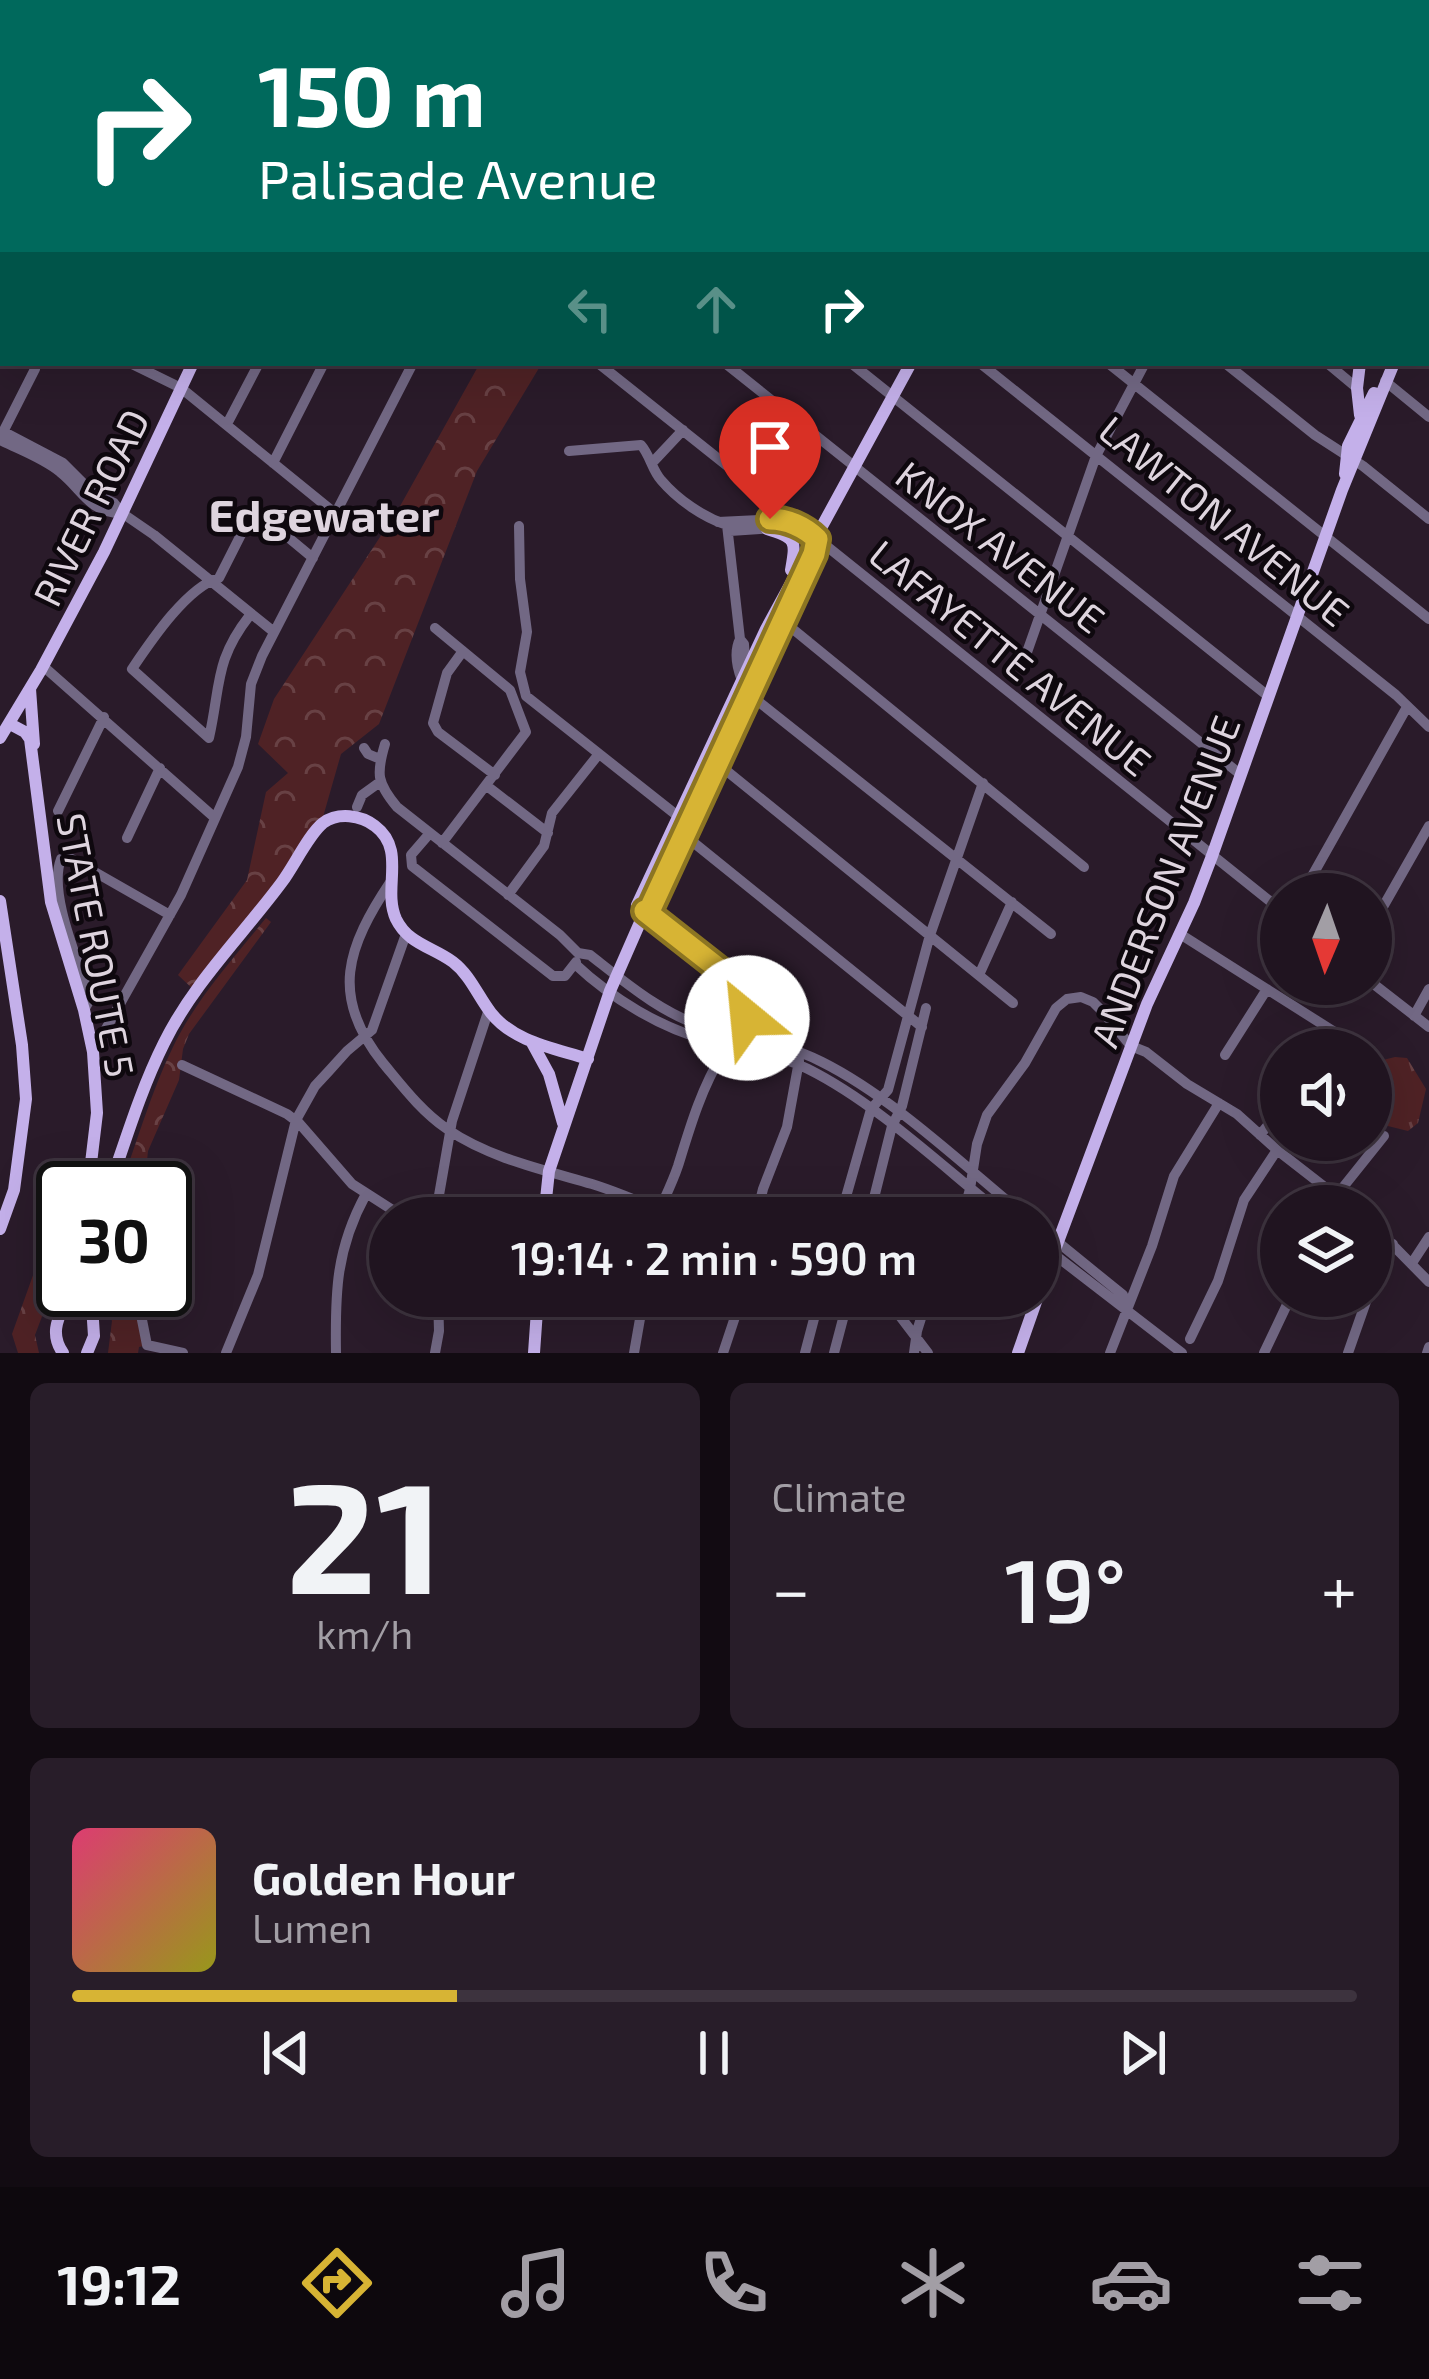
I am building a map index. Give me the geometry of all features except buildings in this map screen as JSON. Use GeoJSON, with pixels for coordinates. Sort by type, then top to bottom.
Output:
{"type":"FeatureCollection","features":[{"type":"Feature","properties":{"kind":"main road","name":"RIVER ROAD"},"geometry":{"type":"LineString","coordinates":[[0,737],[105,550],[192,366]]}},
{"type":"Feature","properties":{"kind":"main road"},"geometry":{"type":"LineString","coordinates":[[683,825],[717,763],[788,585],[909,366]]}},
{"type":"Feature","properties":{"kind":"main road"},"geometry":{"type":"LineString","coordinates":[[1350,455],[1351,406],[1360,366]]}},
{"type":"Feature","properties":{"kind":"main road","name":"ANDERSON AVENUE"},"geometry":{"type":"LineString","coordinates":[[1350,455],[1392,366]]}},
{"type":"Feature","properties":{"kind":"main road","name":"ANDERSON AVENUE"},"geometry":{"type":"LineString","coordinates":[[1059,1240],[1147,1004],[1212,856],[1342,487],[1360,418],[1384,381]]}},
{"type":"Feature","properties":{"kind":"main road"},"geometry":{"type":"LineString","coordinates":[[1357,388],[1363,436]]}},
{"type":"Feature","properties":{"kind":"main road"},"geometry":{"type":"LineString","coordinates":[[767,529],[793,541],[788,599],[780,614],[783,621]]}},
{"type":"Feature","properties":{"kind":"main road"},"geometry":{"type":"LineString","coordinates":[[546,1197],[549,1171],[610,991],[645,911],[650,909],[710,749],[783,621],[817,539]]}},
{"type":"Feature","properties":{"kind":"main road"},"geometry":{"type":"LineString","coordinates":[[29,689],[33,758]]}},
{"type":"Feature","properties":{"kind":"main road","name":"STATE ROUTE 5"},"geometry":{"type":"LineString","coordinates":[[10,724],[30,739],[53,913],[93,1052],[97,1113],[91,1161]]}},
{"type":"Feature","properties":{"kind":"main road","name":"STATE ROUTE 5"},"geometry":{"type":"LineString","coordinates":[[119,1161],[173,1026],[321,824],[350,816],[376,826],[392,849],[393,908],[406,934]]}},
{"type":"Feature","properties":{"kind":"main road"},"geometry":{"type":"LineString","coordinates":[[0,901],[26,1100],[14,1190],[0,1229]]}},
{"type":"Feature","properties":{"kind":"main road"},"geometry":{"type":"LineString","coordinates":[[406,934],[456,964],[510,1031],[588,1059]]}},
{"type":"Feature","properties":{"kind":"main road"},"geometry":{"type":"LineString","coordinates":[[531,1041],[561,1108],[563,1134]]}},
{"type":"Feature","properties":{"kind":"main road"},"geometry":{"type":"LineString","coordinates":[[59,1317],[56,1343],[62,1353]]}},
{"type":"Feature","properties":{"kind":"main road"},"geometry":{"type":"LineString","coordinates":[[87,1353],[94,1336],[93,1317]]}},
{"type":"Feature","properties":{"kind":"main road"},"geometry":{"type":"LineString","coordinates":[[534,1353],[537,1317]]}},
{"type":"Feature","properties":{"kind":"main road","name":"ANDERSON AVENUE"},"geometry":{"type":"LineString","coordinates":[[1018,1353],[1031,1317]]}},
{"type":"Feature","properties":{"kind":"street"},"geometry":{"type":"LineString","coordinates":[[136,366],[181,388],[335,514]]}},
{"type":"Feature","properties":{"kind":"street"},"geometry":{"type":"LineString","coordinates":[[226,424],[257,366]]}},
{"type":"Feature","properties":{"kind":"street"},"geometry":{"type":"LineString","coordinates":[[273,463],[322,366]]}},
{"type":"Feature","properties":{"kind":"street"},"geometry":{"type":"LineString","coordinates":[[93,1052],[188,881],[238,766],[251,684],[411,366]]}},
{"type":"Feature","properties":{"kind":"street"},"geometry":{"type":"LineString","coordinates":[[602,366],[775,508]]}},
{"type":"Feature","properties":{"kind":"street","name":"KNOX AVENUE"},"geometry":{"type":"LineString","coordinates":[[729,366],[1240,774]]}},
{"type":"Feature","properties":{"kind":"street"},"geometry":{"type":"LineString","coordinates":[[855,366],[1268,696]]}},
{"type":"Feature","properties":{"kind":"street","name":"LAWTON AVENUE"},"geometry":{"type":"LineString","coordinates":[[984,366],[1388,688],[1429,727]]}},
{"type":"Feature","properties":{"kind":"street"},"geometry":{"type":"LineString","coordinates":[[1112,366],[1429,619]]}},
{"type":"Feature","properties":{"kind":"street"},"geometry":{"type":"LineString","coordinates":[[1026,655],[1096,456],[1143,366]]}},
{"type":"Feature","properties":{"kind":"street"},"geometry":{"type":"LineString","coordinates":[[1229,366],[1429,518]]}},
{"type":"Feature","properties":{"kind":"street"},"geometry":{"type":"LineString","coordinates":[[1331,366],[1357,388]]}},
{"type":"Feature","properties":{"kind":"street"},"geometry":{"type":"LineString","coordinates":[[35,369],[1,437],[60,472],[94,506],[122,513],[154,535],[274,632]]}},
{"type":"Feature","properties":{"kind":"street"},"geometry":{"type":"LineString","coordinates":[[1384,381],[1429,417]]}},
{"type":"Feature","properties":{"kind":"street"},"geometry":{"type":"LineString","coordinates":[[652,463],[682,430]]}},
{"type":"Feature","properties":{"kind":"street"},"geometry":{"type":"LineString","coordinates":[[569,451],[645,448],[659,478],[701,514],[727,525],[744,644],[745,687],[1051,934]]}},
{"type":"Feature","properties":{"kind":"street"},"geometry":{"type":"LineString","coordinates":[[250,615],[232,637],[218,672],[209,738],[132,669],[200,585],[219,578],[254,509],[313,558]]}},
{"type":"Feature","properties":{"kind":"street"},"geometry":{"type":"LineString","coordinates":[[718,522],[777,519],[817,539]]}},
{"type":"Feature","properties":{"kind":"street"},"geometry":{"type":"LineString","coordinates":[[519,526],[527,632],[520,672],[526,696],[922,1027]]}},
{"type":"Feature","properties":{"kind":"street"},"geometry":{"type":"LineString","coordinates":[[730,531],[782,529],[817,539]]}},
{"type":"Feature","properties":{"kind":"street","name":"LAFAYETTE AVENUE"},"geometry":{"type":"LineString","coordinates":[[817,539],[1260,894]]}},
{"type":"Feature","properties":{"kind":"street"},"geometry":{"type":"LineString","coordinates":[[783,621],[1084,867]]}},
{"type":"Feature","properties":{"kind":"street"},"geometry":{"type":"LineString","coordinates":[[435,628],[511,690],[526,733],[442,843]]}},
{"type":"Feature","properties":{"kind":"street"},"geometry":{"type":"LineString","coordinates":[[463,651],[447,673],[433,722],[548,833]]}},
{"type":"Feature","properties":{"kind":"street"},"geometry":{"type":"LineString","coordinates":[[43,666],[215,818]]}},
{"type":"Feature","properties":{"kind":"street"},"geometry":{"type":"LineString","coordinates":[[1314,873],[1407,707]]}},
{"type":"Feature","properties":{"kind":"street"},"geometry":{"type":"LineString","coordinates":[[58,811],[104,717]]}},
{"type":"Feature","properties":{"kind":"street"},"geometry":{"type":"LineString","coordinates":[[385,743],[380,782],[398,807],[508,895],[610,991],[667,1026],[729,1046],[800,1058]]}},
{"type":"Feature","properties":{"kind":"street"},"geometry":{"type":"LineString","coordinates":[[364,748],[380,759]]}},
{"type":"Feature","properties":{"kind":"street"},"geometry":{"type":"LineString","coordinates":[[710,749],[717,763],[1013,1003]]}},
{"type":"Feature","properties":{"kind":"street"},"geometry":{"type":"LineString","coordinates":[[508,895],[544,846],[552,814],[598,755]]}},
{"type":"Feature","properties":{"kind":"street"},"geometry":{"type":"LineString","coordinates":[[127,838],[160,768]]}},
{"type":"Feature","properties":{"kind":"street"},"geometry":{"type":"LineString","coordinates":[[357,807],[362,795],[380,782]]}},
{"type":"Feature","properties":{"kind":"street"},"geometry":{"type":"LineString","coordinates":[[846,1197],[875,1104],[888,1090],[929,934],[983,783]]}},
{"type":"Feature","properties":{"kind":"street"},"geometry":{"type":"LineString","coordinates":[[1392,891],[1429,826]]}},
{"type":"Feature","properties":{"kind":"street"},"geometry":{"type":"LineString","coordinates":[[430,833],[411,855],[412,866],[553,976],[565,976],[577,958],[590,955],[670,1012],[800,1058],[838,1085],[899,1113],[1002,1197]]}},
{"type":"Feature","properties":{"kind":"street"},"geometry":{"type":"LineString","coordinates":[[84,1010],[88,992],[60,896],[57,867],[63,858],[170,915]]}},
{"type":"Feature","properties":{"kind":"street"},"geometry":{"type":"LineString","coordinates":[[393,878],[368,915],[348,980],[353,1013],[364,1039],[411,1098],[450,1131],[495,1154],[624,1197]]}},
{"type":"Feature","properties":{"kind":"street"},"geometry":{"type":"LineString","coordinates":[[979,975],[1012,902]]}},
{"type":"Feature","properties":{"kind":"street"},"geometry":{"type":"LineString","coordinates":[[645,911],[738,984],[747,1010],[743,1029],[693,1113],[665,1197]]}},
{"type":"Feature","properties":{"kind":"street"},"geometry":{"type":"LineString","coordinates":[[226,1353],[258,1275],[296,1120],[315,1087],[377,1021],[406,934]]}},
{"type":"Feature","properties":{"kind":"street"},"geometry":{"type":"LineString","coordinates":[[1180,934],[1260,985]]}},
{"type":"Feature","properties":{"kind":"street"},"geometry":{"type":"LineString","coordinates":[[1414,1016],[1429,989]]}},
{"type":"Feature","properties":{"kind":"street"},"geometry":{"type":"LineString","coordinates":[[968,1197],[976,1144],[987,1115],[1029,1058],[1053,1012],[1067,999],[1087,1000],[1131,1046],[1237,1114],[1260,1135]]}},
{"type":"Feature","properties":{"kind":"street"},"geometry":{"type":"LineString","coordinates":[[1392,999],[1429,1028]]}},
{"type":"Feature","properties":{"kind":"street"},"geometry":{"type":"LineString","coordinates":[[1225,1054],[1260,1000]]}},
{"type":"Feature","properties":{"kind":"street"},"geometry":{"type":"LineString","coordinates":[[1293,1005],[1331,1029]]}},
{"type":"Feature","properties":{"kind":"street"},"geometry":{"type":"LineString","coordinates":[[874,1197],[926,1008]]}},
{"type":"Feature","properties":{"kind":"street"},"geometry":{"type":"LineString","coordinates":[[439,1197],[450,1131],[489,1010]]}},
{"type":"Feature","properties":{"kind":"street"},"geometry":{"type":"LineString","coordinates":[[761,1197],[787,1127],[800,1058]]}},
{"type":"Feature","properties":{"kind":"street"},"geometry":{"type":"LineString","coordinates":[[182,1065],[296,1120],[342,1173],[371,1197]]}},
{"type":"Feature","properties":{"kind":"street"},"geometry":{"type":"LineString","coordinates":[[1110,1353],[1174,1176],[1219,1103]]}},
{"type":"Feature","properties":{"kind":"street"},"geometry":{"type":"LineString","coordinates":[[875,1104],[892,1126],[980,1197]]}},
{"type":"Feature","properties":{"kind":"street"},"geometry":{"type":"LineString","coordinates":[[1190,1339],[1218,1281],[1244,1200],[1270,1161]]}},
{"type":"Feature","properties":{"kind":"street"},"geometry":{"type":"LineString","coordinates":[[1289,1161],[1315,1185]]}},
{"type":"Feature","properties":{"kind":"street"},"geometry":{"type":"LineString","coordinates":[[1345,1185],[1364,1161]]}},
{"type":"Feature","properties":{"kind":"street"},"geometry":{"type":"LineString","coordinates":[[336,1353],[338,1270],[347,1232],[366,1194]]}},
{"type":"Feature","properties":{"kind":"street"},"geometry":{"type":"LineString","coordinates":[[1412,1263],[1429,1237]]}},
{"type":"Feature","properties":{"kind":"street"},"geometry":{"type":"LineString","coordinates":[[1393,1244],[1429,1282]]}},
{"type":"Feature","properties":{"kind":"street"},"geometry":{"type":"LineString","coordinates":[[1059,1250],[1123,1294],[1126,1311],[1182,1353]]}},
{"type":"Feature","properties":{"kind":"street"},"geometry":{"type":"LineString","coordinates":[[141,1317],[147,1345],[183,1353]]}},
{"type":"Feature","properties":{"kind":"street"},"geometry":{"type":"LineString","coordinates":[[435,1353],[439,1317]]}},
{"type":"Feature","properties":{"kind":"street"},"geometry":{"type":"LineString","coordinates":[[634,1353],[640,1317]]}},
{"type":"Feature","properties":{"kind":"street"},"geometry":{"type":"LineString","coordinates":[[723,1353],[735,1317]]}},
{"type":"Feature","properties":{"kind":"street"},"geometry":{"type":"LineString","coordinates":[[805,1353],[814,1317]]}},
{"type":"Feature","properties":{"kind":"street"},"geometry":{"type":"LineString","coordinates":[[834,1353],[843,1317]]}},
{"type":"Feature","properties":{"kind":"street"},"geometry":{"type":"LineString","coordinates":[[901,1317],[928,1353]]}},
{"type":"Feature","properties":{"kind":"street"},"geometry":{"type":"LineString","coordinates":[[914,1353],[921,1317]]}},
{"type":"Feature","properties":{"kind":"street"},"geometry":{"type":"LineString","coordinates":[[1264,1353],[1281,1317]]}},
{"type":"Feature","properties":{"kind":"street"},"geometry":{"type":"LineString","coordinates":[[1348,1353],[1361,1317]]}},
{"type":"Feature","properties":{"kind":"green space"},"geometry":{"type":"Polygon","coordinates":[[[478,366],[540,366],[477,471],[379,724],[341,754],[321,824],[195,991],[178,975],[247,880],[266,792],[288,773],[258,744],[274,699],[399,508],[478,366]]]}},
{"type":"Feature","properties":{"kind":"green space"},"geometry":{"type":"Polygon","coordinates":[[[266,918],[271,922],[189,1034],[179,1080],[147,1161],[130,1161],[182,1029],[266,918]]]}},
{"type":"Feature","properties":{"kind":"green space"},"geometry":{"type":"Polygon","coordinates":[[[1392,1058],[1407,1058],[1426,1089],[1418,1123],[1408,1131],[1392,1127],[1392,1058]]]}},
{"type":"Feature","properties":{"kind":"green space"},"geometry":{"type":"Polygon","coordinates":[[[36,1267],[36,1317],[42,1317],[35,1335],[39,1353],[18,1353],[12,1334],[36,1267]]]}},
{"type":"Feature","properties":{"kind":"green space"},"geometry":{"type":"Polygon","coordinates":[[[111,1317],[141,1317],[147,1345],[139,1347],[138,1353],[108,1353],[111,1317]]]}},
{"type":"Feature","properties":{"kind":"district","name":"Edgewater"},"geometry":{"type":"Point","coordinates":[324,514]}},
{"type":"Feature","properties":{"kind":"route"},"geometry":{"type":"LineString","coordinates":[[747,1018],[738,984],[645,911],[650,909],[814,554],[817,539],[809,532],[770,519]]}}]}
